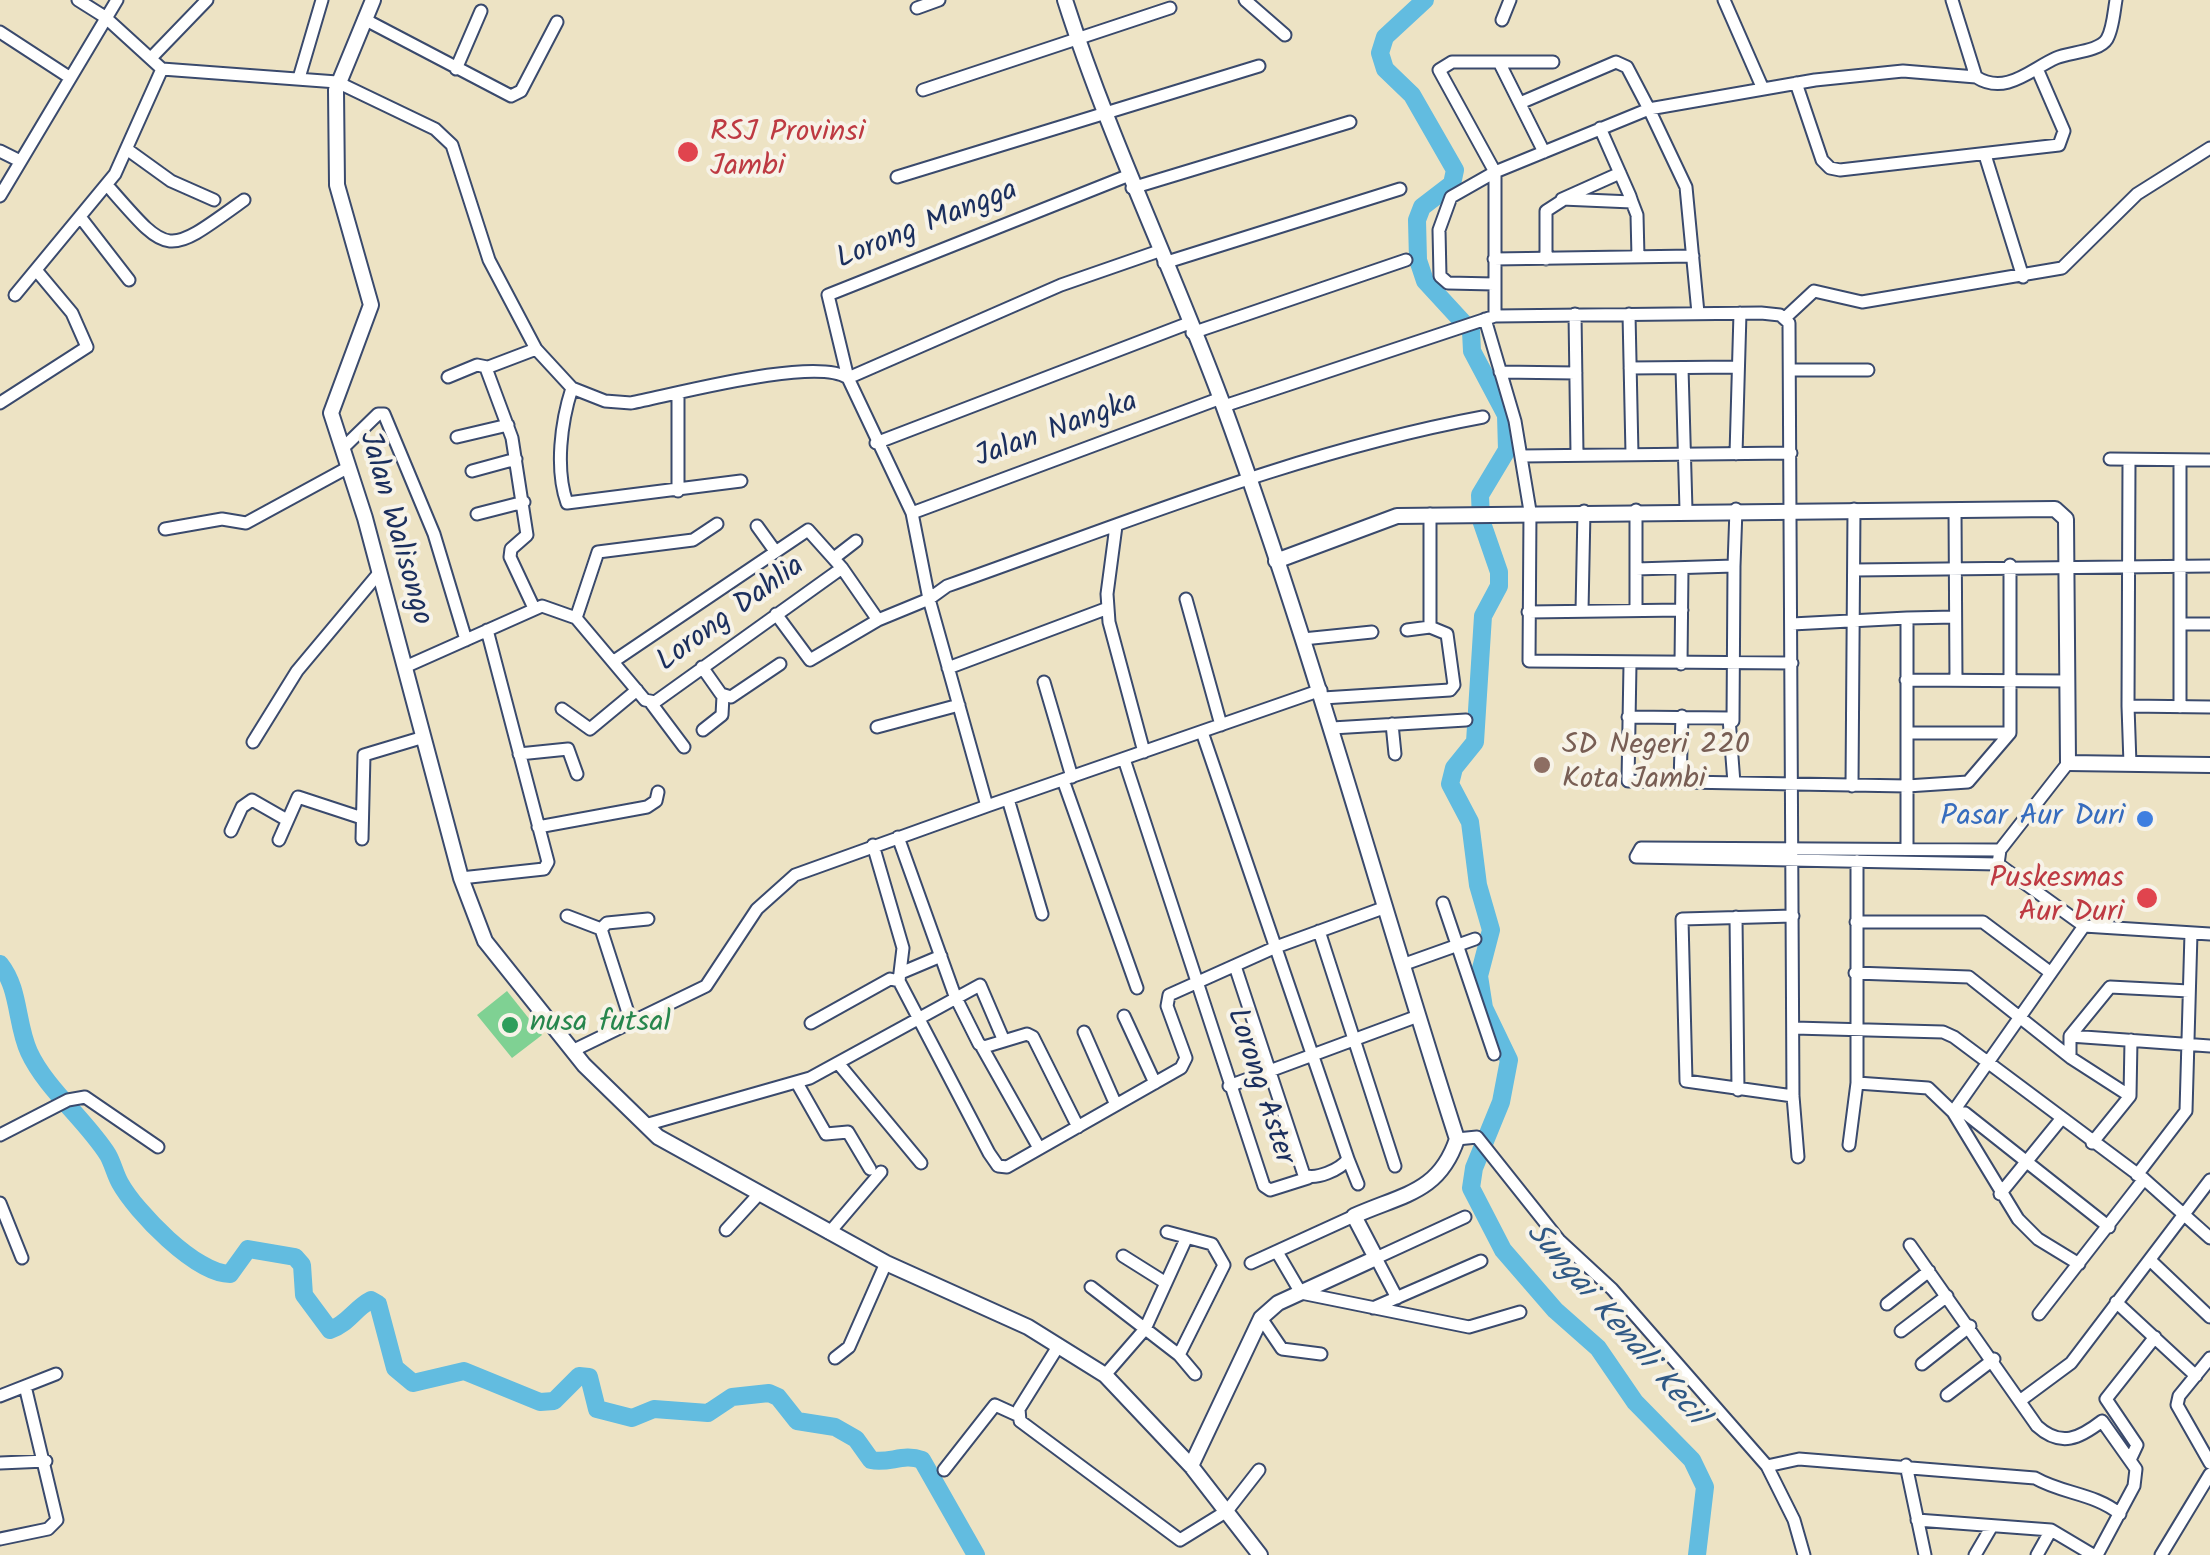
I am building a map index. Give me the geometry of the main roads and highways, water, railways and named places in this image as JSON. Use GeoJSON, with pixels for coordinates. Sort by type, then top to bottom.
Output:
{"type":"FeatureCollection","features":[{"type":"Feature","properties":{"kind":"waterway","name":"Sungai Kenali Kecil"},"geometry":{"type":"LineString","coordinates":[[1425,0],[1385,37],[1380,53],[1385,69],[1412,95],[1455,170],[1452,184],[1422,207],[1417,220],[1418,260],[1425,281],[1471,331],[1472,351],[1506,415],[1507,450],[1480,495],[1481,520],[1499,572],[1499,586],[1483,616],[1475,742],[1454,768],[1450,784],[1470,822],[1478,885],[1491,930],[1479,976],[1484,1008],[1509,1060],[1501,1102],[1474,1168],[1471,1188],[1503,1250],[1555,1310],[1598,1348],[1635,1402],[1692,1460],[1705,1487],[1697,1555]]}},
{"type":"Feature","properties":{"kind":"waterway"},"geometry":{"type":"LineString","coordinates":[[0,964],[11,984],[25,1041],[36,1066],[99,1142],[139,1209],[168,1239],[201,1264],[230,1274],[248,1249],[295,1257],[302,1265],[304,1295],[330,1330],[371,1300],[378,1304],[395,1368],[413,1383],[464,1371],[540,1402],[554,1401],[579,1376],[589,1377],[597,1409],[632,1418],[654,1409],[708,1413],[732,1397],[769,1393],[778,1397],[797,1421],[835,1427],[856,1439],[871,1460],[922,1460],[976,1555]]}},
{"type":"Feature","properties":{"kind":"place","name":"RSJ Provinsi Jambi"},"geometry":{"type":"Point","coordinates":[688,152]}},
{"type":"Feature","properties":{"kind":"place","name":"SD Negeri 220 Kota Jambi"},"geometry":{"type":"Point","coordinates":[1542,765]}},
{"type":"Feature","properties":{"kind":"place","name":"Pasar Aur Duri"},"geometry":{"type":"Point","coordinates":[2145,819]}},
{"type":"Feature","properties":{"kind":"place","name":"Puskesmas Aur Duri"},"geometry":{"type":"Point","coordinates":[2147,898]}},
{"type":"Feature","properties":{"kind":"place","name":"nusa futsal"},"geometry":{"type":"Point","coordinates":[510,1025]}}]}
